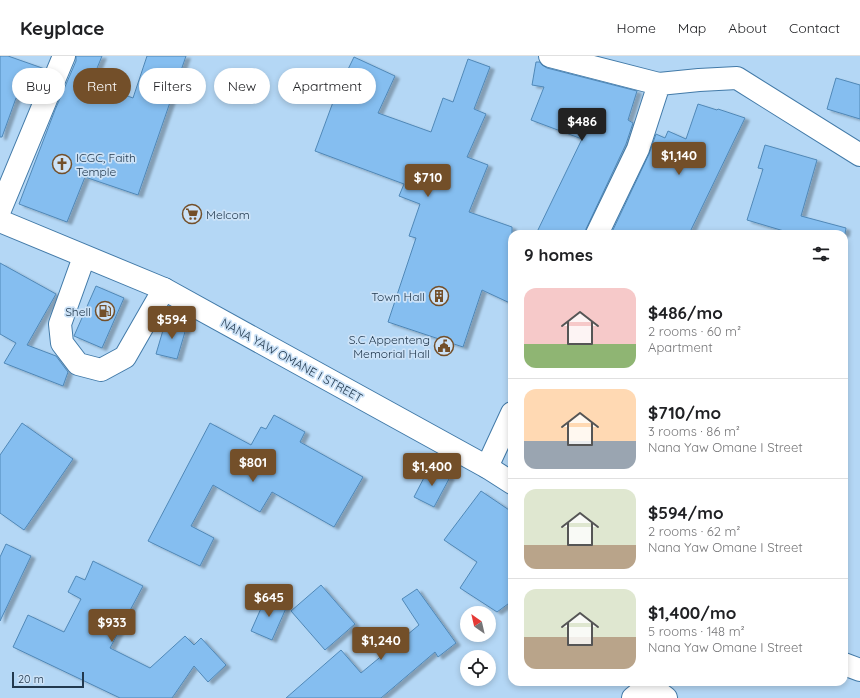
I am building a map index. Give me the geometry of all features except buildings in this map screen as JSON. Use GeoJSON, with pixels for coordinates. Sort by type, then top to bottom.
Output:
{"type":"FeatureCollection","features":[{"type":"Feature","properties":{"kind":"street"},"geometry":{"type":"LineString","coordinates":[[0,210],[64,56]]}},
{"type":"Feature","properties":{"kind":"street"},"geometry":{"type":"LineString","coordinates":[[550,56],[659,84],[737,78],[860,155]]}},
{"type":"Feature","properties":{"kind":"street"},"geometry":{"type":"LineString","coordinates":[[599,230],[638,149],[659,84]]}},
{"type":"Feature","properties":{"kind":"street","name":"NANA YAW OMANE I STREET"},"geometry":{"type":"LineString","coordinates":[[0,222],[164,289],[486,466],[508,480]]}},
{"type":"Feature","properties":{"kind":"street"},"geometry":{"type":"LineString","coordinates":[[84,257],[60,324],[62,343],[78,364],[101,370],[125,357],[164,289]]}},
{"type":"Feature","properties":{"kind":"street"},"geometry":{"type":"LineString","coordinates":[[486,466],[508,421]]}},
{"type":"Feature","properties":{"kind":"street"},"geometry":{"type":"LineString","coordinates":[[848,666],[860,670]]}},
{"type":"Feature","properties":{"kind":"street"},"geometry":{"type":"LineString","coordinates":[[644,688],[666,698]]}},
{"type":"Feature","properties":{"kind":"place","name":"ICGC, Faith Temple"},"geometry":{"type":"Point","coordinates":[62,164]}},
{"type":"Feature","properties":{"kind":"place","name":"Melcom"},"geometry":{"type":"Point","coordinates":[192,214]}},
{"type":"Feature","properties":{"kind":"place","name":"Town Hall"},"geometry":{"type":"Point","coordinates":[439,296]}},
{"type":"Feature","properties":{"kind":"place","name":"Shell"},"geometry":{"type":"Point","coordinates":[105,311]}},
{"type":"Feature","properties":{"kind":"place","name":"S.C Appenteng Memorial Hall"},"geometry":{"type":"Point","coordinates":[444,346]}}]}
